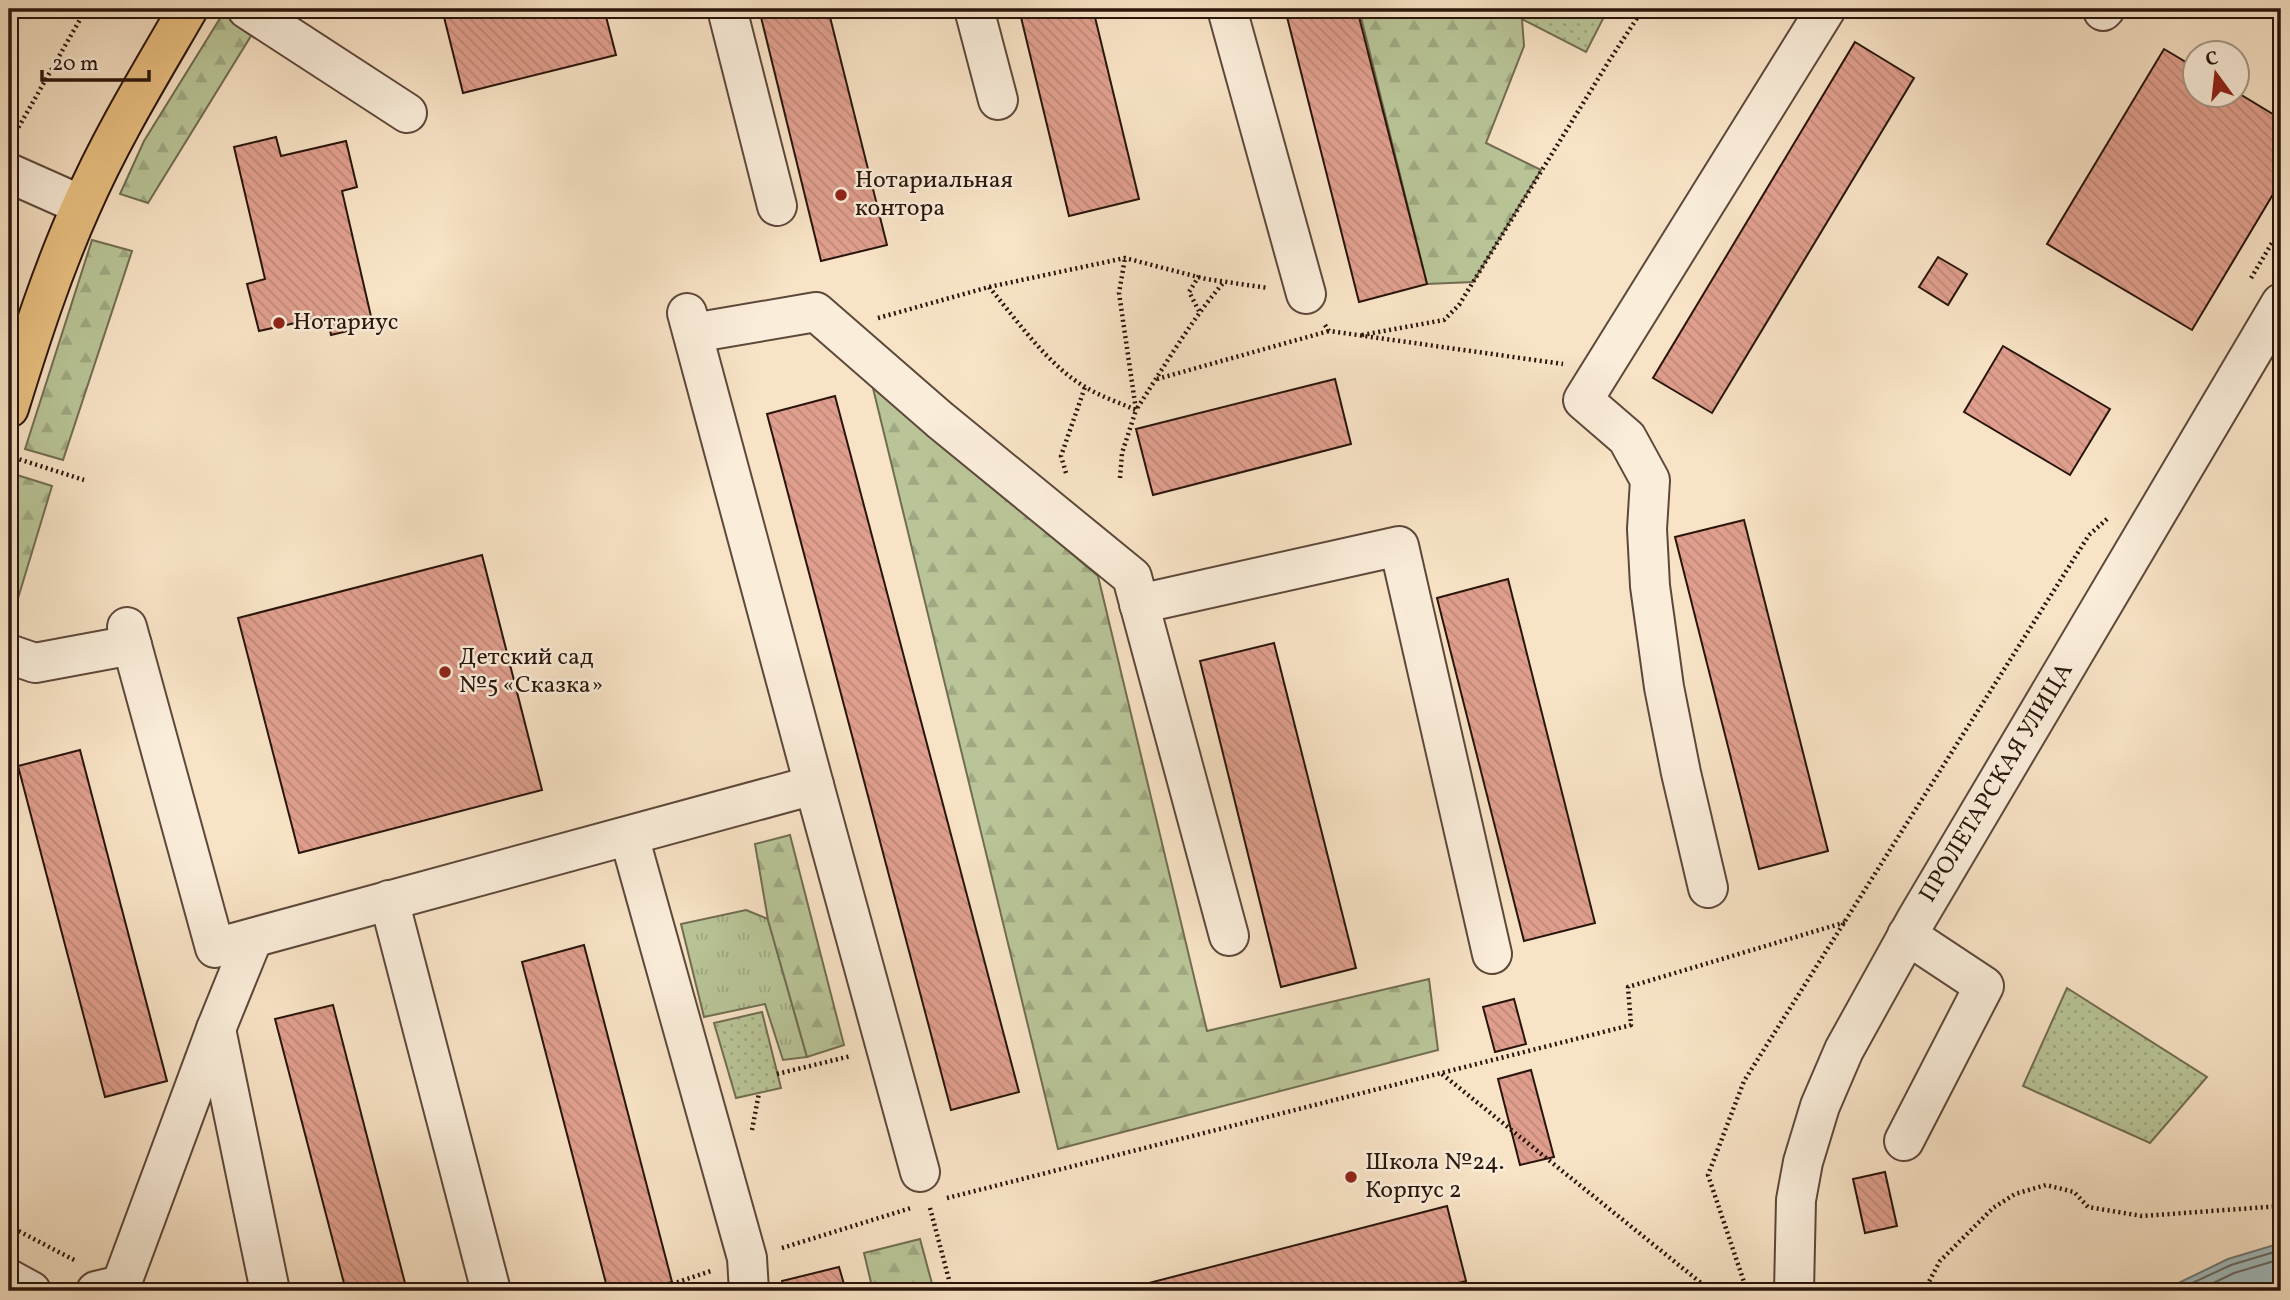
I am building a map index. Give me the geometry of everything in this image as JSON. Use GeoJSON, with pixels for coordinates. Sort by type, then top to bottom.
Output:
{"type":"FeatureCollection","features":[{"type":"Feature","properties":{"kind":"main road"},"geometry":{"type":"LineString","coordinates":[[9,408],[35,326],[81,205],[135,101],[188,9]]}},
{"type":"Feature","properties":{"kind":"street"},"geometry":{"type":"LineString","coordinates":[[247,9],[407,113]]}},
{"type":"Feature","properties":{"kind":"street"},"geometry":{"type":"LineString","coordinates":[[727,9],[777,206]]}},
{"type":"Feature","properties":{"kind":"street"},"geometry":{"type":"LineString","coordinates":[[975,9],[998,100]]}},
{"type":"Feature","properties":{"kind":"street"},"geometry":{"type":"LineString","coordinates":[[1227,9],[1306,294]]}},
{"type":"Feature","properties":{"kind":"street"},"geometry":{"type":"LineString","coordinates":[[1708,888],[1664,687],[1650,586],[1647,529],[1650,480],[1627,438],[1583,400],[1826,9]]}},
{"type":"Feature","properties":{"kind":"street"},"geometry":{"type":"LineString","coordinates":[[9,173],[81,205]]}},
{"type":"Feature","properties":{"kind":"street","name":"ПРОЛЕТАРСКАЯ УЛИЦА"},"geometry":{"type":"LineString","coordinates":[[1794,1291],[1796,1200],[1803,1162],[1820,1106],[1844,1050],[1908,935],[2281,303]]}},
{"type":"Feature","properties":{"kind":"street"},"geometry":{"type":"LineString","coordinates":[[924,1187],[690,323],[816,312],[940,420],[1132,577],[1229,936]]}},
{"type":"Feature","properties":{"kind":"street"},"geometry":{"type":"LineString","coordinates":[[1139,604],[1399,546],[1492,954]]}},
{"type":"Feature","properties":{"kind":"street"},"geometry":{"type":"LineString","coordinates":[[9,654],[35,663],[129,636],[215,947],[814,785]]}},
{"type":"Feature","properties":{"kind":"street"},"geometry":{"type":"LineString","coordinates":[[629,835],[748,1275]]}},
{"type":"Feature","properties":{"kind":"street"},"geometry":{"type":"LineString","coordinates":[[389,900],[491,1291]]}},
{"type":"Feature","properties":{"kind":"street"},"geometry":{"type":"LineString","coordinates":[[1904,1140],[1984,986],[1908,935]]}},
{"type":"Feature","properties":{"kind":"street"},"geometry":{"type":"LineString","coordinates":[[108,1288],[253,937]]}},
{"type":"Feature","properties":{"kind":"street"},"geometry":{"type":"LineString","coordinates":[[216,1028],[270,1291]]}},
{"type":"Feature","properties":{"kind":"street"},"geometry":{"type":"LineString","coordinates":[[9,1279],[31,1291]]}},
{"type":"Feature","properties":{"kind":"path"},"geometry":{"type":"LineString","coordinates":[[9,142],[86,9]]}},
{"type":"Feature","properties":{"kind":"path"},"geometry":{"type":"LineString","coordinates":[[1358,335],[1444,320],[1459,305],[1643,9]]}},
{"type":"Feature","properties":{"kind":"path"},"geometry":{"type":"LineString","coordinates":[[2248,282],[2281,228]]}},
{"type":"Feature","properties":{"kind":"path"},"geometry":{"type":"LineString","coordinates":[[871,320],[989,287],[1125,258],[1224,282],[1306,294],[1329,331]]}},
{"type":"Feature","properties":{"kind":"path"},"geometry":{"type":"LineString","coordinates":[[1125,258],[1119,293],[1136,410]]}},
{"type":"Feature","properties":{"kind":"path"},"geometry":{"type":"LineString","coordinates":[[1199,276],[1189,292],[1199,311]]}},
{"type":"Feature","properties":{"kind":"path"},"geometry":{"type":"LineString","coordinates":[[1120,478],[1122,453],[1136,410],[1199,311],[1224,282]]}},
{"type":"Feature","properties":{"kind":"path"},"geometry":{"type":"LineString","coordinates":[[989,287],[1035,342],[1085,387],[1136,410]]}},
{"type":"Feature","properties":{"kind":"path"},"geometry":{"type":"LineString","coordinates":[[1156,380],[1329,331],[1602,370]]}},
{"type":"Feature","properties":{"kind":"path"},"geometry":{"type":"LineString","coordinates":[[1068,483],[1061,456],[1085,387]]}},
{"type":"Feature","properties":{"kind":"path"},"geometry":{"type":"LineString","coordinates":[[9,456],[84,480]]}},
{"type":"Feature","properties":{"kind":"path"},"geometry":{"type":"LineString","coordinates":[[1747,1291],[1708,1175],[1744,1081],[2089,535],[2117,512]]}},
{"type":"Feature","properties":{"kind":"path"},"geometry":{"type":"LineString","coordinates":[[651,1291],[748,1275],[924,1187],[1442,1074],[1631,1026],[1628,987],[1846,922]]}},
{"type":"Feature","properties":{"kind":"path"},"geometry":{"type":"LineString","coordinates":[[778,1074],[886,1047]]}},
{"type":"Feature","properties":{"kind":"path"},"geometry":{"type":"LineString","coordinates":[[1442,1074],[1711,1291]]}},
{"type":"Feature","properties":{"kind":"path"},"geometry":{"type":"LineString","coordinates":[[1924,1291],[1940,1261],[1993,1209],[2015,1194],[2046,1185],[2074,1192],[2088,1206],[2142,1216],[2281,1206]]}},
{"type":"Feature","properties":{"kind":"path"},"geometry":{"type":"LineString","coordinates":[[924,1187],[952,1291]]}},
{"type":"Feature","properties":{"kind":"path"},"geometry":{"type":"LineString","coordinates":[[9,1226],[108,1288]]}},
{"type":"Feature","properties":{"kind":"green space"},"geometry":{"type":"Polygon","coordinates":[[[1359,9],[1527,9],[1522,19],[1524,46],[1486,143],[1541,170],[1473,282],[1427,284],[1359,9]]]}},
{"type":"Feature","properties":{"kind":"green space"},"geometry":{"type":"Polygon","coordinates":[[[1527,9],[1608,9],[1586,52],[1522,19],[1527,9]]]}},
{"type":"Feature","properties":{"kind":"green space"},"geometry":{"type":"Polygon","coordinates":[[[224,12],[254,31],[148,203],[120,194],[144,141],[224,12]]]}},
{"type":"Feature","properties":{"kind":"green space"},"geometry":{"type":"Polygon","coordinates":[[[92,240],[132,251],[63,460],[25,449],[92,240]]]}},
{"type":"Feature","properties":{"kind":"green space"},"geometry":{"type":"Polygon","coordinates":[[[872,384],[1098,576],[1207,1031],[1429,979],[1438,1050],[1058,1149],[872,384]]]}},
{"type":"Feature","properties":{"kind":"green space"},"geometry":{"type":"Polygon","coordinates":[[[17,475],[52,486],[9,628],[9,503],[17,475]]]}},
{"type":"Feature","properties":{"kind":"green space"},"geometry":{"type":"Polygon","coordinates":[[[790,835],[844,1045],[807,1057],[768,920],[755,844],[790,835]]]}},
{"type":"Feature","properties":{"kind":"green space"},"geometry":{"type":"Polygon","coordinates":[[[746,910],[768,919],[807,1057],[783,1060],[765,1004],[704,1017],[681,924],[746,910]]]}},
{"type":"Feature","properties":{"kind":"green space"},"geometry":{"type":"Polygon","coordinates":[[[2067,988],[2207,1077],[2150,1143],[2023,1086],[2067,988]]]}},
{"type":"Feature","properties":{"kind":"green space"},"geometry":{"type":"Polygon","coordinates":[[[762,1012],[781,1088],[736,1098],[714,1023],[762,1012]]]}},
{"type":"Feature","properties":{"kind":"green space"},"geometry":{"type":"Polygon","coordinates":[[[920,1239],[934,1291],[873,1291],[864,1253],[920,1239]]]}},
{"type":"Feature","properties":{"kind":"water"},"geometry":{"type":"Polygon","coordinates":[[[2281,1243],[2281,1291],[2162,1291],[2228,1259],[2281,1243]]]}},
{"type":"Feature","properties":{"kind":"building"},"geometry":{"type":"Polygon","coordinates":[[[442,9],[604,9],[616,55],[463,93],[442,9]]]}},
{"type":"Feature","properties":{"kind":"building"},"geometry":{"type":"Polygon","coordinates":[[[759,9],[828,9],[887,245],[821,261],[759,9]]]}},
{"type":"Feature","properties":{"kind":"building"},"geometry":{"type":"Polygon","coordinates":[[[1019,9],[1093,9],[1139,199],[1069,216],[1019,9]]]}},
{"type":"Feature","properties":{"kind":"building"},"geometry":{"type":"Polygon","coordinates":[[[1285,9],[1357,9],[1427,284],[1359,302],[1285,9]]]}},
{"type":"Feature","properties":{"kind":"building"},"geometry":{"type":"Polygon","coordinates":[[[1855,42],[1914,78],[1712,413],[1653,378],[1855,42]]]}},
{"type":"Feature","properties":{"kind":"building"},"geometry":{"type":"Polygon","coordinates":[[[2164,49],[2182,60],[2182,108],[2252,108],[2252,101],[2281,119],[2281,181],[2192,330],[2047,244],[2164,49]]]}},
{"type":"Feature","properties":{"kind":"building"},"geometry":{"type":"Polygon","coordinates":[[[276,137],[281,156],[346,141],[357,187],[342,191],[373,325],[331,335],[327,316],[259,331],[247,284],[265,279],[234,147],[276,137]]]}},
{"type":"Feature","properties":{"kind":"building"},"geometry":{"type":"Polygon","coordinates":[[[1938,257],[1967,274],[1948,305],[1919,287],[1938,257]]]}},
{"type":"Feature","properties":{"kind":"building"},"geometry":{"type":"Polygon","coordinates":[[[2003,346],[2110,409],[2070,475],[1964,412],[2003,346]]]}},
{"type":"Feature","properties":{"kind":"building"},"geometry":{"type":"Polygon","coordinates":[[[1335,379],[1351,444],[1153,495],[1136,429],[1335,379]]]}},
{"type":"Feature","properties":{"kind":"building"},"geometry":{"type":"Polygon","coordinates":[[[835,396],[1019,1092],[951,1110],[767,414],[835,396]]]}},
{"type":"Feature","properties":{"kind":"building"},"geometry":{"type":"Polygon","coordinates":[[[1744,520],[1828,851],[1759,869],[1675,537],[1744,520]]]}},
{"type":"Feature","properties":{"kind":"building"},"geometry":{"type":"Polygon","coordinates":[[[482,555],[542,790],[299,853],[238,618],[482,555]]]}},
{"type":"Feature","properties":{"kind":"building"},"geometry":{"type":"Polygon","coordinates":[[[1508,579],[1595,923],[1524,941],[1437,598],[1508,579]]]}},
{"type":"Feature","properties":{"kind":"building"},"geometry":{"type":"Polygon","coordinates":[[[1274,643],[1356,968],[1281,987],[1200,661],[1274,643]]]}},
{"type":"Feature","properties":{"kind":"building"},"geometry":{"type":"Polygon","coordinates":[[[80,750],[167,1081],[105,1097],[18,766],[80,750]]]}},
{"type":"Feature","properties":{"kind":"building"},"geometry":{"type":"Polygon","coordinates":[[[584,945],[672,1282],[635,1291],[608,1291],[522,962],[584,945]]]}},
{"type":"Feature","properties":{"kind":"building"},"geometry":{"type":"Polygon","coordinates":[[[1514,999],[1526,1044],[1495,1052],[1483,1007],[1514,999]]]}},
{"type":"Feature","properties":{"kind":"building"},"geometry":{"type":"Polygon","coordinates":[[[333,1005],[407,1291],[346,1291],[275,1019],[333,1005]]]}},
{"type":"Feature","properties":{"kind":"building"},"geometry":{"type":"Polygon","coordinates":[[[1531,1070],[1554,1157],[1520,1165],[1498,1079],[1531,1070]]]}},
{"type":"Feature","properties":{"kind":"building"},"geometry":{"type":"Polygon","coordinates":[[[1885,1172],[1897,1226],[1865,1233],[1853,1179],[1885,1172]]]}},
{"type":"Feature","properties":{"kind":"building"},"geometry":{"type":"Polygon","coordinates":[[[1447,1206],[1466,1281],[1428,1291],[1118,1291],[1447,1206]]]}},
{"type":"Feature","properties":{"kind":"building"},"geometry":{"type":"Polygon","coordinates":[[[839,1267],[846,1291],[784,1291],[782,1281],[839,1267]]]}},
{"type":"Feature","properties":{"kind":"place","name":"Нотариальная контора"},"geometry":{"type":"Point","coordinates":[841,195]}},
{"type":"Feature","properties":{"kind":"place","name":"Нотариус"},"geometry":{"type":"Point","coordinates":[279,323]}},
{"type":"Feature","properties":{"kind":"place","name":"Детский сад №5 «Сказка»"},"geometry":{"type":"Point","coordinates":[445,672]}},
{"type":"Feature","properties":{"kind":"place","name":"Школа №24. Корпус 2"},"geometry":{"type":"Point","coordinates":[1351,1177]}}]}
